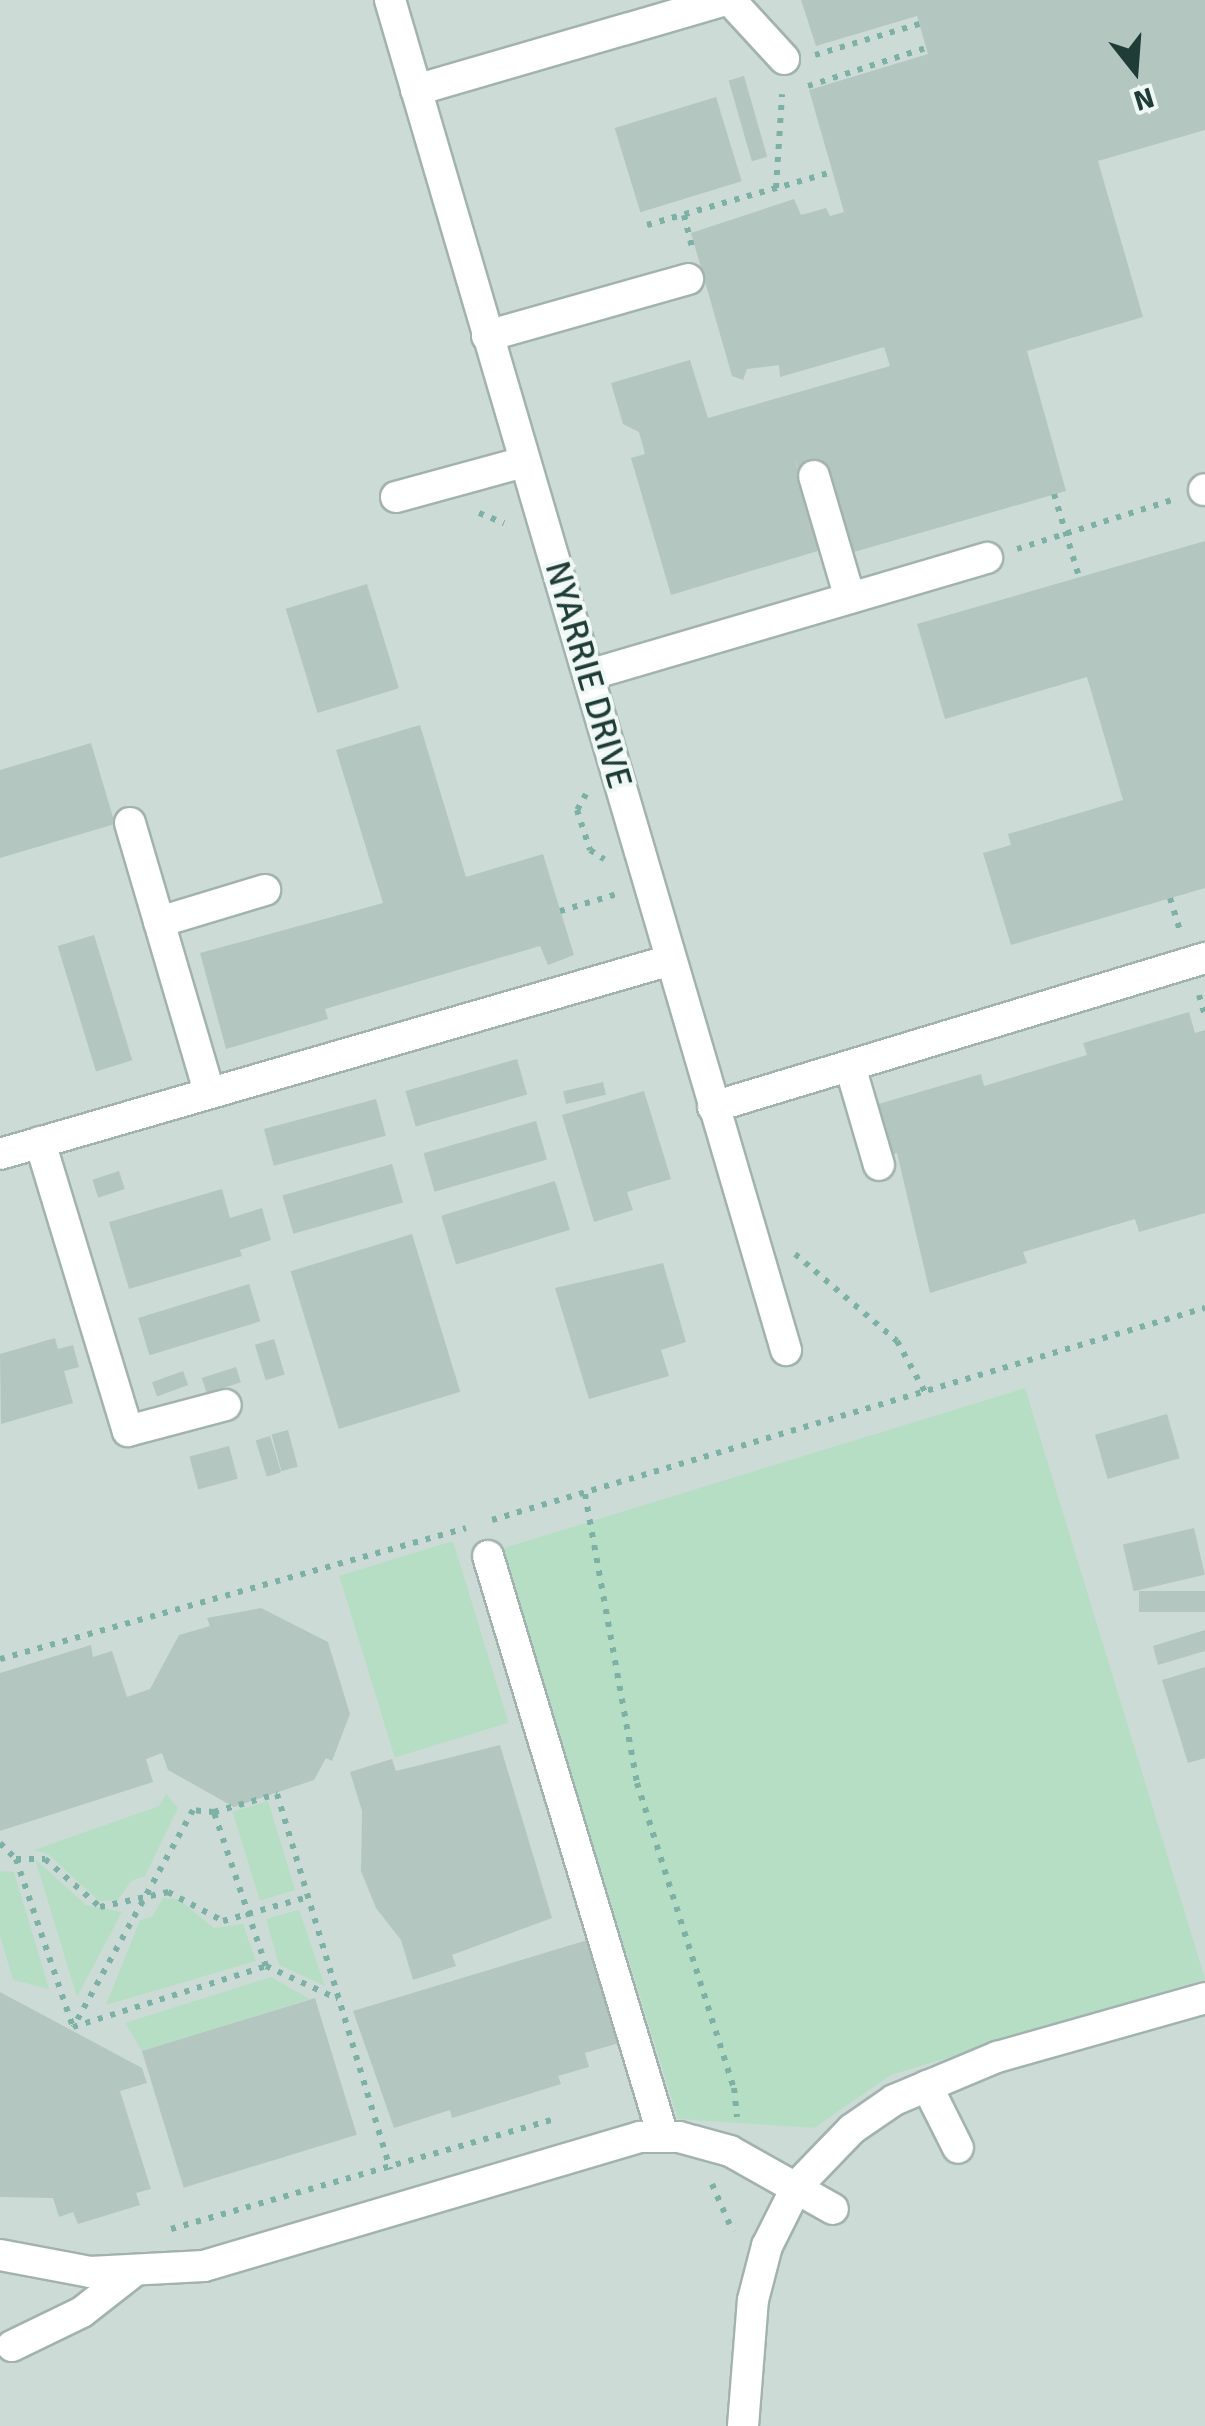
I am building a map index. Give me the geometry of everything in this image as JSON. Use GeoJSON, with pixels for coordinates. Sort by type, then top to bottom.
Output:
{"type":"FeatureCollection","features":[{"type":"Feature","properties":{"kind":"street","name":"NYARRIE DRIVE"},"geometry":{"type":"LineString","coordinates":[[390,0],[786,1350]]}},
{"type":"Feature","properties":{"kind":"street"},"geometry":{"type":"LineString","coordinates":[[416,90],[727,0],[784,59]]}},
{"type":"Feature","properties":{"kind":"street"},"geometry":{"type":"LineString","coordinates":[[487,336],[688,279]]}},
{"type":"Feature","properties":{"kind":"street"},"geometry":{"type":"LineString","coordinates":[[396,497],[524,462]]}},
{"type":"Feature","properties":{"kind":"street"},"geometry":{"type":"LineString","coordinates":[[814,476],[850,598]]}},
{"type":"Feature","properties":{"kind":"street"},"geometry":{"type":"LineString","coordinates":[[589,674],[987,558]]}},
{"type":"Feature","properties":{"kind":"street"},"geometry":{"type":"LineString","coordinates":[[130,823],[209,1091]]}},
{"type":"Feature","properties":{"kind":"street"},"geometry":{"type":"LineString","coordinates":[[159,922],[265,890]]}},
{"type":"Feature","properties":{"kind":"street"},"geometry":{"type":"LineString","coordinates":[[713,1107],[1205,958]]}},
{"type":"Feature","properties":{"kind":"street"},"geometry":{"type":"LineString","coordinates":[[0,1154],[671,960]]}},
{"type":"Feature","properties":{"kind":"street"},"geometry":{"type":"LineString","coordinates":[[850,1066],[879,1165]]}},
{"type":"Feature","properties":{"kind":"street"},"geometry":{"type":"LineString","coordinates":[[40,1142],[128,1430],[226,1405]]}},
{"type":"Feature","properties":{"kind":"street"},"geometry":{"type":"LineString","coordinates":[[488,1556],[663,2136]]}},
{"type":"Feature","properties":{"kind":"street"},"geometry":{"type":"LineString","coordinates":[[743,2426],[753,2300],[767,2246],[797,2186],[852,2129],[927,2086],[997,2056],[1205,1998]]}},
{"type":"Feature","properties":{"kind":"street"},"geometry":{"type":"LineString","coordinates":[[927,2086],[958,2148]]}},
{"type":"Feature","properties":{"kind":"street"},"geometry":{"type":"LineString","coordinates":[[0,2255],[90,2272],[204,2266],[620,2138],[663,2136],[730,2150],[833,2209]]}},
{"type":"Feature","properties":{"kind":"street"},"geometry":{"type":"LineString","coordinates":[[12,2346],[82,2312],[134,2272]]}},
{"type":"Feature","properties":{"kind":"path"},"geometry":{"type":"LineString","coordinates":[[784,59],[919,24]]}},
{"type":"Feature","properties":{"kind":"path"},"geometry":{"type":"LineString","coordinates":[[776,188],[782,95],[926,48]]}},
{"type":"Feature","properties":{"kind":"path"},"geometry":{"type":"LineString","coordinates":[[647,225],[832,172]]}},
{"type":"Feature","properties":{"kind":"path"},"geometry":{"type":"LineString","coordinates":[[987,558],[1204,489]]}},
{"type":"Feature","properties":{"kind":"path"},"geometry":{"type":"LineString","coordinates":[[1054,494],[1079,578]]}},
{"type":"Feature","properties":{"kind":"path"},"geometry":{"type":"LineString","coordinates":[[794,1253],[897,1342],[925,1392]]}},
{"type":"Feature","properties":{"kind":"path"},"geometry":{"type":"LineString","coordinates":[[0,1659],[585,1494],[1205,1308]]}},
{"type":"Feature","properties":{"kind":"path"},"geometry":{"type":"LineString","coordinates":[[585,1494],[638,1783],[734,2088],[738,2111],[730,2150]]}},
{"type":"Feature","properties":{"kind":"path"},"geometry":{"type":"LineString","coordinates":[[73,2027],[193,1810],[214,1812],[277,1794],[390,2168]]}},
{"type":"Feature","properties":{"kind":"path"},"geometry":{"type":"LineString","coordinates":[[214,1812],[266,1966]]}},
{"type":"Feature","properties":{"kind":"path"},"geometry":{"type":"LineString","coordinates":[[0,1843],[16,1860],[73,2027]]}},
{"type":"Feature","properties":{"kind":"path"},"geometry":{"type":"LineString","coordinates":[[16,1860],[44,1858],[100,1906],[177,1893],[223,1921],[308,1897]]}},
{"type":"Feature","properties":{"kind":"path"},"geometry":{"type":"LineString","coordinates":[[73,2027],[266,1966],[339,1999]]}},
{"type":"Feature","properties":{"kind":"path"},"geometry":{"type":"LineString","coordinates":[[164,2231],[554,2119]]}},
{"type":"Feature","properties":{"kind":"shaded area"},"geometry":{"type":"Polygon","coordinates":[[[0,0],[1205,0],[1205,2426],[0,2426],[0,0]]]}},
{"type":"Feature","properties":{"kind":"green space"},"geometry":{"type":"Polygon","coordinates":[[[1025,1388],[1205,1979],[891,2075],[814,2128],[678,2119],[501,1549],[1025,1388]]]}},
{"type":"Feature","properties":{"kind":"green space"},"geometry":{"type":"Polygon","coordinates":[[[453,1541],[509,1723],[395,1757],[339,1576],[453,1541]]]}},
{"type":"Feature","properties":{"kind":"green space"},"geometry":{"type":"Polygon","coordinates":[[[166,1794],[178,1808],[145,1876],[131,1881],[118,1900],[99,1901],[48,1854],[34,1850],[159,1806],[166,1794]]]}},
{"type":"Feature","properties":{"kind":"green space"},"geometry":{"type":"Polygon","coordinates":[[[268,1801],[295,1890],[260,1901],[233,1812],[268,1801]]]}},
{"type":"Feature","properties":{"kind":"green space"},"geometry":{"type":"Polygon","coordinates":[[[35,1859],[86,1905],[122,1912],[77,1997],[35,1859]]]}},
{"type":"Feature","properties":{"kind":"green space"},"geometry":{"type":"Polygon","coordinates":[[[0,1871],[14,1872],[49,1989],[13,1980],[0,1936],[0,1871]]]}},
{"type":"Feature","properties":{"kind":"green space"},"geometry":{"type":"Polygon","coordinates":[[[163,1898],[178,1899],[214,1928],[243,1924],[256,1961],[106,2005],[140,1920],[152,1917],[163,1898]]]}},
{"type":"Feature","properties":{"kind":"green space"},"geometry":{"type":"Polygon","coordinates":[[[299,1910],[325,1986],[279,1965],[266,1919],[299,1910]]]}},
{"type":"Feature","properties":{"kind":"green space"},"geometry":{"type":"Polygon","coordinates":[[[271,1977],[310,1999],[142,2051],[125,2023],[271,1977]]]}},
{"type":"Feature","properties":{"kind":"building"},"geometry":{"type":"Polygon","coordinates":[[[801,0],[1205,0],[1205,130],[1098,161],[1143,317],[1027,351],[1066,491],[854,552],[830,472],[802,480],[794,456],[821,550],[671,595],[631,458],[645,454],[639,432],[623,424],[611,383],[690,360],[708,418],[890,366],[884,347],[780,377],[779,365],[747,369],[743,380],[732,376],[691,233],[794,199],[801,215],[826,208],[830,216],[844,212],[809,90],[928,54],[917,16],[816,46],[801,0]]]}},
{"type":"Feature","properties":{"kind":"building"},"geometry":{"type":"Polygon","coordinates":[[[744,76],[767,157],[752,161],[729,80],[744,76]]]}},
{"type":"Feature","properties":{"kind":"building"},"geometry":{"type":"Polygon","coordinates":[[[716,97],[742,181],[640,212],[615,128],[716,97]]]}},
{"type":"Feature","properties":{"kind":"building"},"geometry":{"type":"Polygon","coordinates":[[[1205,541],[1205,888],[1011,945],[983,853],[1011,845],[1008,834],[1123,800],[1087,677],[945,719],[917,624],[1205,541]]]}},
{"type":"Feature","properties":{"kind":"building"},"geometry":{"type":"Polygon","coordinates":[[[367,584],[399,688],[318,713],[286,609],[367,584]]]}},
{"type":"Feature","properties":{"kind":"building"},"geometry":{"type":"Polygon","coordinates":[[[420,725],[466,877],[543,854],[574,955],[548,965],[540,946],[325,1009],[328,1019],[226,1049],[200,953],[383,903],[336,750],[420,725]]]}},
{"type":"Feature","properties":{"kind":"building"},"geometry":{"type":"Polygon","coordinates":[[[91,743],[115,824],[0,858],[0,770],[91,743]]]}},
{"type":"Feature","properties":{"kind":"building"},"geometry":{"type":"Polygon","coordinates":[[[94,935],[132,1060],[96,1071],[58,946],[94,935]]]}},
{"type":"Feature","properties":{"kind":"building"},"geometry":{"type":"Polygon","coordinates":[[[1189,1012],[1195,1033],[1205,1030],[1205,1213],[1139,1232],[1135,1219],[1023,1252],[1027,1263],[930,1293],[897,1153],[890,1156],[875,1105],[981,1074],[984,1086],[1087,1055],[1083,1043],[1189,1012]]]}},
{"type":"Feature","properties":{"kind":"building"},"geometry":{"type":"Polygon","coordinates":[[[517,1059],[527,1095],[416,1127],[405,1091],[517,1059]]]}},
{"type":"Feature","properties":{"kind":"building"},"geometry":{"type":"Polygon","coordinates":[[[603,1082],[606,1095],[566,1104],[563,1091],[603,1082]]]}},
{"type":"Feature","properties":{"kind":"building"},"geometry":{"type":"Polygon","coordinates":[[[644,1091],[671,1179],[627,1192],[633,1210],[594,1222],[562,1115],[644,1091]]]}},
{"type":"Feature","properties":{"kind":"building"},"geometry":{"type":"Polygon","coordinates":[[[376,1099],[386,1136],[274,1166],[264,1129],[376,1099]]]}},
{"type":"Feature","properties":{"kind":"building"},"geometry":{"type":"Polygon","coordinates":[[[536,1121],[547,1159],[435,1192],[424,1153],[536,1121]]]}},
{"type":"Feature","properties":{"kind":"building"},"geometry":{"type":"Polygon","coordinates":[[[392,1164],[403,1202],[293,1234],[282,1195],[392,1164]]]}},
{"type":"Feature","properties":{"kind":"building"},"geometry":{"type":"Polygon","coordinates":[[[119,1171],[125,1189],[98,1198],[92,1180],[119,1171]]]}},
{"type":"Feature","properties":{"kind":"building"},"geometry":{"type":"Polygon","coordinates":[[[555,1181],[570,1230],[456,1265],[441,1216],[555,1181]]]}},
{"type":"Feature","properties":{"kind":"building"},"geometry":{"type":"Polygon","coordinates":[[[222,1189],[230,1218],[262,1208],[271,1240],[240,1250],[242,1256],[129,1289],[109,1222],[222,1189]]]}},
{"type":"Feature","properties":{"kind":"building"},"geometry":{"type":"Polygon","coordinates":[[[412,1234],[460,1392],[339,1429],[291,1271],[412,1234]]]}},
{"type":"Feature","properties":{"kind":"building"},"geometry":{"type":"Polygon","coordinates":[[[663,1263],[686,1342],[661,1350],[669,1376],[589,1399],[555,1288],[663,1263]]]}},
{"type":"Feature","properties":{"kind":"building"},"geometry":{"type":"Polygon","coordinates":[[[249,1284],[260,1321],[149,1355],[138,1318],[249,1284]]]}},
{"type":"Feature","properties":{"kind":"building"},"geometry":{"type":"Polygon","coordinates":[[[55,1338],[58,1349],[73,1345],[79,1367],[64,1371],[73,1403],[1,1424],[0,1354],[55,1338]]]}},
{"type":"Feature","properties":{"kind":"building"},"geometry":{"type":"Polygon","coordinates":[[[274,1339],[285,1374],[266,1380],[255,1345],[274,1339]]]}},
{"type":"Feature","properties":{"kind":"building"},"geometry":{"type":"Polygon","coordinates":[[[236,1367],[241,1382],[207,1393],[202,1378],[236,1367]]]}},
{"type":"Feature","properties":{"kind":"building"},"geometry":{"type":"Polygon","coordinates":[[[183,1371],[188,1385],[157,1396],[152,1382],[183,1371]]]}},
{"type":"Feature","properties":{"kind":"building"},"geometry":{"type":"Polygon","coordinates":[[[1167,1414],[1180,1458],[1108,1479],[1095,1435],[1167,1414]]]}},
{"type":"Feature","properties":{"kind":"building"},"geometry":{"type":"Polygon","coordinates":[[[288,1430],[298,1467],[281,1471],[272,1434],[288,1430]]]}},
{"type":"Feature","properties":{"kind":"building"},"geometry":{"type":"Polygon","coordinates":[[[270,1436],[281,1472],[267,1477],[256,1440],[270,1436]]]}},
{"type":"Feature","properties":{"kind":"building"},"geometry":{"type":"Polygon","coordinates":[[[229,1446],[238,1479],[198,1489],[189,1457],[229,1446]]]}},
{"type":"Feature","properties":{"kind":"building"},"geometry":{"type":"Polygon","coordinates":[[[1194,1528],[1205,1575],[1134,1591],[1123,1544],[1194,1528]]]}},
{"type":"Feature","properties":{"kind":"building"},"geometry":{"type":"Polygon","coordinates":[[[1139,1591],[1205,1591],[1205,1612],[1139,1612],[1139,1591]]]}},
{"type":"Feature","properties":{"kind":"building"},"geometry":{"type":"Polygon","coordinates":[[[261,1608],[328,1642],[350,1714],[332,1761],[326,1758],[314,1780],[234,1807],[168,1770],[162,1753],[146,1759],[153,1782],[0,1831],[0,1673],[91,1645],[93,1657],[112,1651],[127,1697],[150,1689],[179,1635],[210,1626],[207,1618],[261,1608]]]}},
{"type":"Feature","properties":{"kind":"building"},"geometry":{"type":"Polygon","coordinates":[[[1205,1630],[1205,1651],[1158,1665],[1153,1646],[1205,1630]]]}},
{"type":"Feature","properties":{"kind":"building"},"geometry":{"type":"Polygon","coordinates":[[[1205,1667],[1205,1758],[1188,1763],[1162,1680],[1205,1667]]]}},
{"type":"Feature","properties":{"kind":"building"},"geometry":{"type":"Polygon","coordinates":[[[500,1745],[552,1918],[452,1955],[456,1966],[413,1980],[401,1940],[376,1908],[361,1871],[362,1811],[350,1772],[392,1759],[396,1771],[500,1745]]]}},
{"type":"Feature","properties":{"kind":"building"},"geometry":{"type":"Polygon","coordinates":[[[594,1938],[626,2041],[585,2053],[589,2067],[558,2076],[561,2084],[452,2118],[450,2110],[394,2128],[353,2011],[594,1938]]]}},
{"type":"Feature","properties":{"kind":"building"},"geometry":{"type":"Polygon","coordinates":[[[0,1992],[142,2068],[147,2083],[120,2091],[151,2189],[136,2193],[140,2205],[78,2224],[73,2212],[59,2217],[53,2198],[0,2197],[0,1992]]]}},
{"type":"Feature","properties":{"kind":"building"},"geometry":{"type":"Polygon","coordinates":[[[315,1998],[357,2135],[184,2188],[142,2051],[315,1998]]]}}]}
